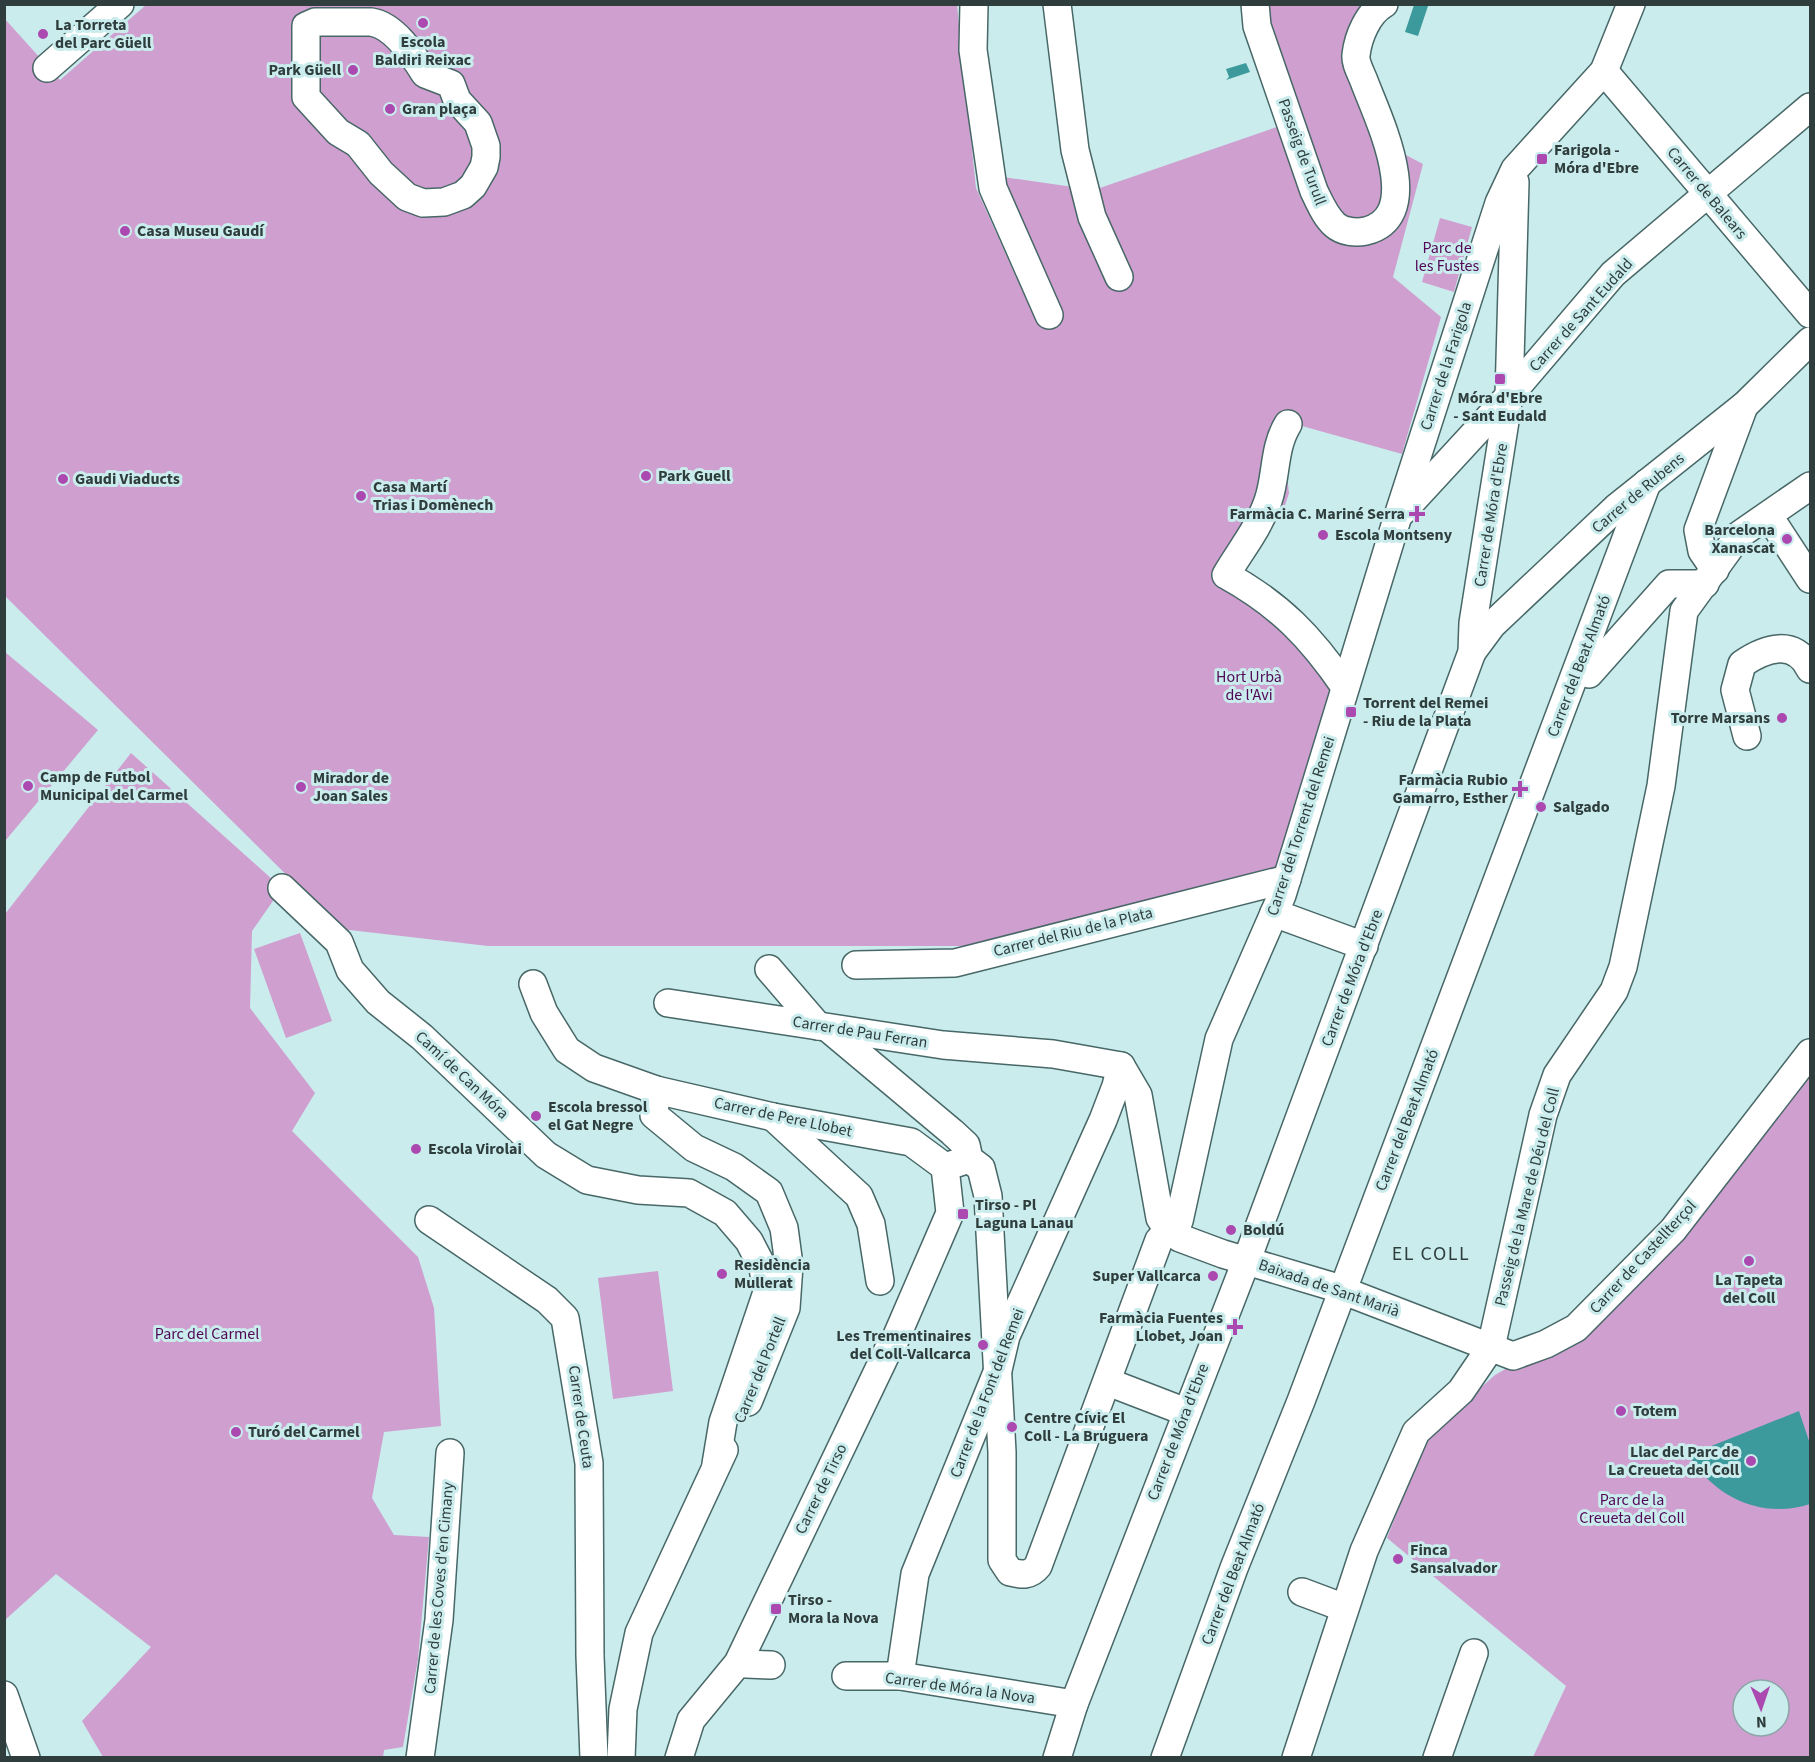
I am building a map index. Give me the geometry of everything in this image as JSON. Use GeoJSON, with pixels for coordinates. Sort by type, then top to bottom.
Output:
{"type":"FeatureCollection","features":[{"type":"Feature","properties":{"kind":"street"},"geometry":{"type":"LineString","coordinates":[[47,68],[120,4]]}},
{"type":"Feature","properties":{"kind":"street"},"geometry":{"type":"LineString","coordinates":[[974,4],[973,50],[993,188],[1049,315]]}},
{"type":"Feature","properties":{"kind":"street"},"geometry":{"type":"LineString","coordinates":[[1057,4],[1075,150],[1092,217],[1119,277]]}},
{"type":"Feature","properties":{"kind":"street","name":"Passeig de Turull"},"geometry":{"type":"LineString","coordinates":[[1255,4],[1257,26],[1314,191],[1324,213],[1337,227],[1352,232],[1367,231],[1383,222],[1396,198],[1391,156],[1355,57],[1360,35],[1369,19],[1384,4]]}},
{"type":"Feature","properties":{"kind":"street","name":"Carrer de la Farigola"},"geometry":{"type":"LineString","coordinates":[[1396,519],[1499,203],[1515,169],[1604,71],[1631,4]]}},
{"type":"Feature","properties":{"kind":"street"},"geometry":{"type":"LineString","coordinates":[[309,23],[378,23],[418,60],[426,74],[451,84],[457,100],[478,123],[486,146],[484,167],[480,178],[463,195],[444,202],[423,202],[407,197],[397,189],[358,144],[338,132],[304,93],[305,30],[309,23]]}},
{"type":"Feature","properties":{"kind":"street","name":"Carrer de Balears"},"geometry":{"type":"LineString","coordinates":[[1604,71],[1810,314]]}},
{"type":"Feature","properties":{"kind":"street","name":"Carrer de Sant Eudald"},"geometry":{"type":"LineString","coordinates":[[1396,519],[1509,396],[1613,274],[1810,107]]}},
{"type":"Feature","properties":{"kind":"street","name":"Carrer de Móra d'Ebre"},"geometry":{"type":"LineString","coordinates":[[1057,1758],[1074,1704],[1365,946],[1472,652],[1473,622],[1509,396],[1515,169]]}},
{"type":"Feature","properties":{"kind":"street","name":"Carrer de Rubens"},"geometry":{"type":"LineString","coordinates":[[1472,652],[1492,625],[1617,507],[1745,405],[1810,341]]}},
{"type":"Feature","properties":{"kind":"street"},"geometry":{"type":"LineString","coordinates":[[1589,674],[1669,584],[1710,577],[1698,530],[1745,405]]}},
{"type":"Feature","properties":{"kind":"street"},"geometry":{"type":"LineString","coordinates":[[1288,424],[1281,434],[1270,498],[1264,513],[1226,575],[1288,616],[1324,657],[1345,687]]}},
{"type":"Feature","properties":{"kind":"street","name":"Carrer del Beat Almató"},"geometry":{"type":"LineString","coordinates":[[1166,1758],[1234,1568],[1647,483]]}},
{"type":"Feature","properties":{"kind":"street","name":"Passeig de la Mare de Déu del Coll"},"geometry":{"type":"LineString","coordinates":[[1296,1758],[1364,1551],[1416,1432],[1461,1391],[1491,1347],[1543,1115],[1557,1075],[1614,991],[1623,967],[1661,786],[1681,618],[1684,610],[1739,535],[1810,486]]}},
{"type":"Feature","properties":{"kind":"street","name":"Carrer del Torrent del Remei"},"geometry":{"type":"LineString","coordinates":[[998,1370],[1002,1452],[1002,1564],[1010,1572],[1018,1574],[1033,1572],[1038,1566],[1108,1382],[1159,1240],[1179,1221],[1219,1039],[1287,879],[1396,519]]}},
{"type":"Feature","properties":{"kind":"street"},"geometry":{"type":"LineString","coordinates":[[1774,524],[1810,579]]}},
{"type":"Feature","properties":{"kind":"street"},"geometry":{"type":"LineString","coordinates":[[1747,736],[1735,690],[1742,664],[1764,650],[1778,647],[1806,660],[1810,669]]}},
{"type":"Feature","properties":{"kind":"street","name":"Carrer del Riu de la Plata"},"geometry":{"type":"LineString","coordinates":[[856,965],[953,973],[1287,879]]}},
{"type":"Feature","properties":{"kind":"street","name":"Camí de Can Móra"},"geometry":{"type":"LineString","coordinates":[[282,888],[339,942],[350,970],[378,1002],[422,1037],[546,1155],[587,1180],[638,1190],[689,1194],[725,1213],[749,1241],[763,1268],[767,1292],[723,1422],[716,1464]]}},
{"type":"Feature","properties":{"kind":"street"},"geometry":{"type":"LineString","coordinates":[[1274,913],[1365,946]]}},
{"type":"Feature","properties":{"kind":"street"},"geometry":{"type":"LineString","coordinates":[[769,969],[824,1027],[966,1145],[957,1163],[981,1168],[988,1196],[998,1370]]}},
{"type":"Feature","properties":{"kind":"street"},"geometry":{"type":"LineString","coordinates":[[372,972],[422,1037]]}},
{"type":"Feature","properties":{"kind":"street"},"geometry":{"type":"LineString","coordinates":[[533,984],[544,1013],[567,1050],[594,1068],[656,1090]]}},
{"type":"Feature","properties":{"kind":"street","name":"Carrer de Pau Ferran"},"geometry":{"type":"LineString","coordinates":[[668,1003],[943,1045],[1053,1054],[1121,1066]]}},
{"type":"Feature","properties":{"kind":"street","name":"Carrer de Castellterçol"},"geometry":{"type":"LineString","coordinates":[[1491,1347],[1513,1356],[1546,1344],[1576,1328],[1673,1230],[1810,1053]]}},
{"type":"Feature","properties":{"kind":"street"},"geometry":{"type":"LineString","coordinates":[[1121,1066],[1138,1095],[1160,1218],[1168,1230]]}},
{"type":"Feature","properties":{"kind":"street","name":"Carrer de la Font del Remei"},"geometry":{"type":"LineString","coordinates":[[900,1676],[915,1574],[998,1370],[1006,1336],[1103,1120],[1121,1066]]}},
{"type":"Feature","properties":{"kind":"street","name":"Carrer de Pere Llobet"},"geometry":{"type":"LineString","coordinates":[[656,1090],[773,1118],[911,1142],[957,1163]]}},
{"type":"Feature","properties":{"kind":"street","name":"Carrer del Portell"},"geometry":{"type":"LineString","coordinates":[[621,1758],[623,1709],[639,1633],[716,1464],[738,1426],[779,1340],[786,1308],[789,1265],[784,1228],[769,1192],[734,1167],[694,1149],[654,1116],[656,1090]]}},
{"type":"Feature","properties":{"kind":"street"},"geometry":{"type":"LineString","coordinates":[[773,1118],[859,1196],[871,1224],[880,1281]]}},
{"type":"Feature","properties":{"kind":"street","name":"Carrer de Tirso"},"geometry":{"type":"LineString","coordinates":[[679,1758],[691,1719],[738,1663],[879,1349],[892,1347],[950,1213],[957,1163]]}},
{"type":"Feature","properties":{"kind":"street","name":"Carrer de Ceuta"},"geometry":{"type":"LineString","coordinates":[[429,1220],[547,1300],[565,1318],[589,1463],[590,1656],[594,1758]]}},
{"type":"Feature","properties":{"kind":"street","name":"Baixada de Sant Marià"},"geometry":{"type":"LineString","coordinates":[[1168,1230],[1180,1238],[1212,1250],[1245,1258],[1341,1291],[1491,1347]]}},
{"type":"Feature","properties":{"kind":"street"},"geometry":{"type":"LineString","coordinates":[[1108,1382],[1186,1412]]}},
{"type":"Feature","properties":{"kind":"street","name":"Carrer de les Coves d'en Cimany"},"geometry":{"type":"LineString","coordinates":[[420,1758],[439,1620],[450,1453]]}},
{"type":"Feature","properties":{"kind":"street"},"geometry":{"type":"LineString","coordinates":[[1302,1592],[1334,1604]]}},
{"type":"Feature","properties":{"kind":"street"},"geometry":{"type":"LineString","coordinates":[[1448,1754],[1474,1653]]}},
{"type":"Feature","properties":{"kind":"street","name":"Carrer de Móra la Nova"},"geometry":{"type":"LineString","coordinates":[[846,1676],[900,1676],[1074,1704]]}},
{"type":"Feature","properties":{"kind":"street"},"geometry":{"type":"LineString","coordinates":[[5,1695],[26,1758]]}},
{"type":"Feature","properties":{"kind":"green space","name":"Park Guell"},"geometry":{"type":"Polygon","coordinates":[[[1363,4],[1354,29],[1381,142],[1423,164],[1393,277],[1441,317],[1402,454],[1295,424],[1285,459],[1289,493],[1283,512],[1239,573],[1291,631],[1333,685],[1282,870],[971,946],[488,946],[341,929],[5,596],[4,18],[60,80],[146,5],[957,5],[976,188],[1031,310],[1060,306],[1003,177],[1094,190],[1303,118],[1277,62],[1265,5],[1363,4]]]}},
{"type":"Feature","properties":{"kind":"green space","name":"Parc de les Fustes"},"geometry":{"type":"Polygon","coordinates":[[[1440,218],[1472,227],[1454,292],[1422,282],[1440,218]]]}},
{"type":"Feature","properties":{"kind":"green space","name":"Camp de Futbol Municipal del Carmel"},"geometry":{"type":"Polygon","coordinates":[[[5,652],[98,730],[5,841],[5,652]]]}},
{"type":"Feature","properties":{"kind":"green space","name":"Parc del Carmel"},"geometry":{"type":"Polygon","coordinates":[[[131,753],[282,888],[252,931],[250,1008],[315,1093],[292,1131],[418,1257],[434,1308],[441,1426],[384,1432],[372,1498],[394,1535],[429,1537],[418,1659],[403,1747],[384,1750],[383,1758],[103,1757],[82,1721],[151,1647],[56,1574],[5,1620],[5,914],[131,753]]]}},
{"type":"Feature","properties":{"kind":"green space"},"geometry":{"type":"Polygon","coordinates":[[[300,933],[332,1021],[286,1038],[254,949],[300,933]]]}},
{"type":"Feature","properties":{"kind":"green space","name":"Parc de la Creueta del Coll"},"geometry":{"type":"Polygon","coordinates":[[[1810,1063],[1810,1757],[1533,1757],[1566,1686],[1387,1538],[1427,1436],[1495,1375],[1521,1360],[1570,1342],[1810,1063]]]}},
{"type":"Feature","properties":{"kind":"green space"},"geometry":{"type":"Polygon","coordinates":[[[658,1271],[673,1391],[613,1399],[598,1278],[658,1271]]]}},
{"type":"Feature","properties":{"kind":"water"},"geometry":{"type":"Polygon","coordinates":[[[1414,5],[1428,6],[1418,36],[1405,32],[1414,5]]]}},
{"type":"Feature","properties":{"kind":"water"},"geometry":{"type":"Polygon","coordinates":[[[1246,63],[1250,72],[1226,80],[1229,77],[1226,69],[1246,63]]]}},
{"type":"Feature","properties":{"kind":"water","name":"Llac del Parc de La Creueta del Coll"},"geometry":{"type":"Polygon","coordinates":[[[1799,1411],[1810,1444],[1810,1504],[1775,1509],[1757,1507],[1741,1501],[1711,1483],[1689,1455],[1799,1411]]]}},
{"type":"Feature","properties":{"kind":"place","name":"Escola Baldiri Reixac"},"geometry":{"type":"Point","coordinates":[423,23]}},
{"type":"Feature","properties":{"kind":"place","name":"La Torreta del Parc Güell"},"geometry":{"type":"Point","coordinates":[43,34]}},
{"type":"Feature","properties":{"kind":"place","name":"Park Güell"},"geometry":{"type":"Point","coordinates":[353,70]}},
{"type":"Feature","properties":{"kind":"place","name":"Gran plaça"},"geometry":{"type":"Point","coordinates":[390,109]}},
{"type":"Feature","properties":{"kind":"place","name":"Farigola - Móra d'Ebre"},"geometry":{"type":"Point","coordinates":[1542,159]}},
{"type":"Feature","properties":{"kind":"place","name":"Casa Museu Gaudí"},"geometry":{"type":"Point","coordinates":[125,231]}},
{"type":"Feature","properties":{"kind":"place","name":"Móra d'Ebre - Sant Eudald"},"geometry":{"type":"Point","coordinates":[1500,379]}},
{"type":"Feature","properties":{"kind":"place","name":"Park Guell"},"geometry":{"type":"Point","coordinates":[646,476]}},
{"type":"Feature","properties":{"kind":"place","name":"Gaudi Viaducts"},"geometry":{"type":"Point","coordinates":[63,479]}},
{"type":"Feature","properties":{"kind":"place","name":"Casa Martí Trias i Domènech"},"geometry":{"type":"Point","coordinates":[361,496]}},
{"type":"Feature","properties":{"kind":"place","name":"Farmàcia C. Mariné Serra"},"geometry":{"type":"Point","coordinates":[1417,514]}},
{"type":"Feature","properties":{"kind":"place","name":"Escola Montseny"},"geometry":{"type":"Point","coordinates":[1323,535]}},
{"type":"Feature","properties":{"kind":"place","name":"Barcelona Xanascat"},"geometry":{"type":"Point","coordinates":[1787,539]}},
{"type":"Feature","properties":{"kind":"place","name":"Torrent del Remei - Riu de la Plata"},"geometry":{"type":"Point","coordinates":[1351,712]}},
{"type":"Feature","properties":{"kind":"place","name":"Torre Marsans"},"geometry":{"type":"Point","coordinates":[1782,718]}},
{"type":"Feature","properties":{"kind":"place","name":"Camp de Futbol Municipal del Carmel"},"geometry":{"type":"Point","coordinates":[28,786]}},
{"type":"Feature","properties":{"kind":"place","name":"Mirador de Joan Sales"},"geometry":{"type":"Point","coordinates":[301,787]}},
{"type":"Feature","properties":{"kind":"place","name":"Farmàcia Rubio Gamarro, Esther"},"geometry":{"type":"Point","coordinates":[1520,789]}},
{"type":"Feature","properties":{"kind":"place","name":"Salgado"},"geometry":{"type":"Point","coordinates":[1541,807]}},
{"type":"Feature","properties":{"kind":"place","name":"Escola bressol el Gat Negre"},"geometry":{"type":"Point","coordinates":[536,1116]}},
{"type":"Feature","properties":{"kind":"place","name":"Escola Virolai"},"geometry":{"type":"Point","coordinates":[416,1149]}},
{"type":"Feature","properties":{"kind":"place","name":"Tirso - Pl Laguna Lanau"},"geometry":{"type":"Point","coordinates":[963,1214]}},
{"type":"Feature","properties":{"kind":"place","name":"Boldú"},"geometry":{"type":"Point","coordinates":[1231,1230]}},
{"type":"Feature","properties":{"kind":"place","name":"La Tapeta del Coll"},"geometry":{"type":"Point","coordinates":[1749,1261]}},
{"type":"Feature","properties":{"kind":"place","name":"Residència Mullerat"},"geometry":{"type":"Point","coordinates":[722,1274]}},
{"type":"Feature","properties":{"kind":"place","name":"Super Vallcarca"},"geometry":{"type":"Point","coordinates":[1213,1276]}},
{"type":"Feature","properties":{"kind":"place","name":"Farmàcia Fuentes Llobet, Joan"},"geometry":{"type":"Point","coordinates":[1235,1327]}},
{"type":"Feature","properties":{"kind":"place","name":"Les Trementinaires del Coll-Vallcarca"},"geometry":{"type":"Point","coordinates":[983,1345]}},
{"type":"Feature","properties":{"kind":"place","name":"Totem"},"geometry":{"type":"Point","coordinates":[1621,1411]}},
{"type":"Feature","properties":{"kind":"place","name":"Centre Cívic El Coll - La Bruguera"},"geometry":{"type":"Point","coordinates":[1012,1427]}},
{"type":"Feature","properties":{"kind":"place","name":"Turó del Carmel"},"geometry":{"type":"Point","coordinates":[236,1432]}},
{"type":"Feature","properties":{"kind":"place","name":"Llac del Parc de La Creueta del Coll"},"geometry":{"type":"Point","coordinates":[1751,1461]}},
{"type":"Feature","properties":{"kind":"place","name":"Finca Sansalvador"},"geometry":{"type":"Point","coordinates":[1398,1559]}},
{"type":"Feature","properties":{"kind":"place","name":"Tirso - Mora la Nova"},"geometry":{"type":"Point","coordinates":[776,1609]}},
{"type":"Feature","properties":{"kind":"district","name":"EL COLL"},"geometry":{"type":"Point","coordinates":[1431,1254]}},
{"type":"Feature","properties":{"kind":"park label","name":"Hort Urbà de l'Avi"},"geometry":{"type":"Point","coordinates":[1249,686]}}]}
